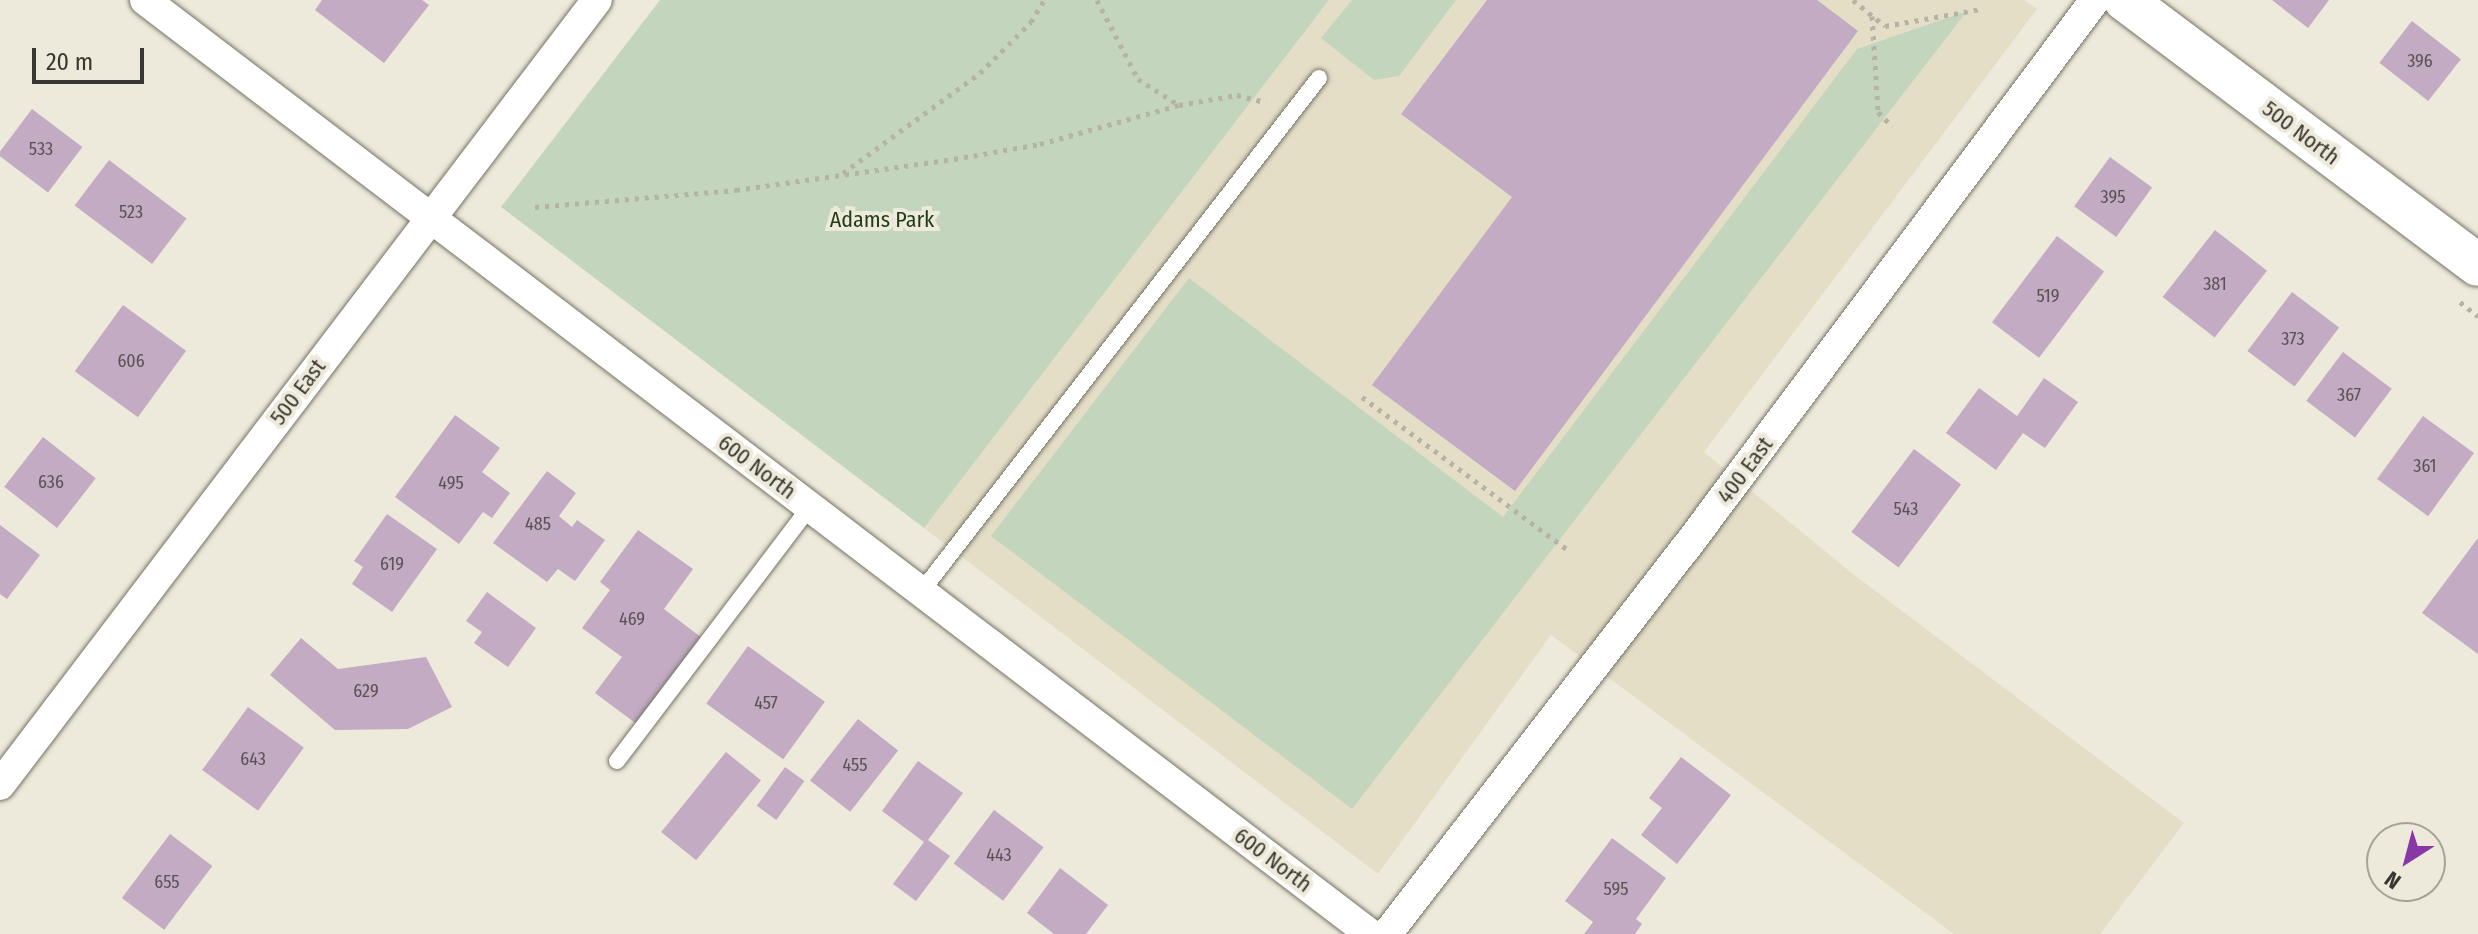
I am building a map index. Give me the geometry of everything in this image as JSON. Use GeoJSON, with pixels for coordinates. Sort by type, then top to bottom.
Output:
{"type":"FeatureCollection","features":[{"type":"Feature","properties":{"kind":"street","name":"600 North"},"geometry":{"type":"LineString","coordinates":[[145,0],[1370,934]]}},
{"type":"Feature","properties":{"kind":"street","name":"500 East"},"geometry":{"type":"LineString","coordinates":[[0,785],[597,0]]}},
{"type":"Feature","properties":{"kind":"street","name":"400 East"},"geometry":{"type":"LineString","coordinates":[[1387,934],[1695,537],[2095,0]]}},
{"type":"Feature","properties":{"kind":"street","name":"500 North"},"geometry":{"type":"LineString","coordinates":[[2125,0],[2478,265]]}},
{"type":"Feature","properties":{"kind":"lane"},"geometry":{"type":"LineString","coordinates":[[921,592],[1319,78]]}},
{"type":"Feature","properties":{"kind":"lane"},"geometry":{"type":"LineString","coordinates":[[617,761],[810,507]]}},
{"type":"Feature","properties":{"kind":"path"},"geometry":{"type":"LineString","coordinates":[[840,175],[980,73],[1031,22],[1044,0]]}},
{"type":"Feature","properties":{"kind":"path"},"geometry":{"type":"LineString","coordinates":[[1097,0],[1138,79],[1179,105]]}},
{"type":"Feature","properties":{"kind":"path"},"geometry":{"type":"LineString","coordinates":[[1853,0],[1885,26],[1981,9]]}},
{"type":"Feature","properties":{"kind":"path"},"geometry":{"type":"LineString","coordinates":[[1872,15],[1878,112],[1892,126]]}},
{"type":"Feature","properties":{"kind":"path"},"geometry":{"type":"LineString","coordinates":[[535,207],[736,190],[1040,144],[1179,105],[1237,95],[1295,110]]}},
{"type":"Feature","properties":{"kind":"path"},"geometry":{"type":"LineString","coordinates":[[1362,397],[1569,551]]}},
{"type":"Feature","properties":{"kind":"shaded area"},"geometry":{"type":"Polygon","coordinates":[[[1329,0],[2025,0],[2037,9],[1704,452],[1853,574],[2184,823],[2100,934],[1954,934],[1551,635],[1378,874],[924,528],[1329,0]]]}},
{"type":"Feature","properties":{"kind":"green space","name":"Adams Park"},"geometry":{"type":"Polygon","coordinates":[[[660,0],[1329,0],[924,528],[501,207],[660,0]]]}},
{"type":"Feature","properties":{"kind":"green space"},"geometry":{"type":"Polygon","coordinates":[[[1352,0],[1456,0],[1399,76],[1374,80],[1321,38],[1352,0]]]}},
{"type":"Feature","properties":{"kind":"green space"},"geometry":{"type":"Polygon","coordinates":[[[1967,11],[1352,809],[991,536],[1189,278],[1503,517],[1857,49],[1967,11]]]}},
{"type":"Feature","properties":{"kind":"building"},"geometry":{"type":"Polygon","coordinates":[[[322,0],[422,0],[429,5],[384,63],[315,10],[322,0]]]}},
{"type":"Feature","properties":{"kind":"building"},"geometry":{"type":"Polygon","coordinates":[[[1487,0],[1817,0],[1858,31],[1515,491],[1372,385],[1512,197],[1401,114],[1487,0]]]}},
{"type":"Feature","properties":{"kind":"building"},"geometry":{"type":"Polygon","coordinates":[[[2272,0],[2329,0],[2308,28],[2272,0]]]}},
{"type":"Feature","properties":{"kind":"building"},"geometry":{"type":"Polygon","coordinates":[[[2412,21],[2461,59],[2428,101],[2379,63],[2412,21]]]}},
{"type":"Feature","properties":{"kind":"building"},"geometry":{"type":"Polygon","coordinates":[[[32,109],[82,147],[48,192],[0,156],[0,151],[32,109]]]}},
{"type":"Feature","properties":{"kind":"building"},"geometry":{"type":"Polygon","coordinates":[[[2110,157],[2152,188],[2116,237],[2074,206],[2110,157]]]}},
{"type":"Feature","properties":{"kind":"building"},"geometry":{"type":"Polygon","coordinates":[[[109,160],[186,218],[152,264],[75,206],[109,160]]]}},
{"type":"Feature","properties":{"kind":"building"},"geometry":{"type":"Polygon","coordinates":[[[2215,230],[2267,271],[2215,338],[2163,297],[2215,230]]]}},
{"type":"Feature","properties":{"kind":"building"},"geometry":{"type":"Polygon","coordinates":[[[2057,236],[2104,272],[2039,358],[1992,322],[2057,236]]]}},
{"type":"Feature","properties":{"kind":"building"},"geometry":{"type":"Polygon","coordinates":[[[2292,292],[2339,328],[2295,387],[2247,351],[2292,292]]]}},
{"type":"Feature","properties":{"kind":"building"},"geometry":{"type":"Polygon","coordinates":[[[123,305],[186,351],[138,417],[75,371],[123,305]]]}},
{"type":"Feature","properties":{"kind":"building"},"geometry":{"type":"Polygon","coordinates":[[[2343,352],[2392,389],[2355,437],[2306,401],[2343,352]]]}},
{"type":"Feature","properties":{"kind":"building"},"geometry":{"type":"Polygon","coordinates":[[[2044,378],[2078,402],[2045,448],[2023,433],[1996,470],[1946,433],[1979,388],[2017,416],[2044,378]]]}},
{"type":"Feature","properties":{"kind":"building"},"geometry":{"type":"Polygon","coordinates":[[[455,415],[500,448],[482,472],[510,493],[492,518],[483,512],[459,544],[395,497],[455,415]]]}},
{"type":"Feature","properties":{"kind":"building"},"geometry":{"type":"Polygon","coordinates":[[[2423,416],[2474,453],[2428,516],[2377,479],[2423,416]]]}},
{"type":"Feature","properties":{"kind":"building"},"geometry":{"type":"Polygon","coordinates":[[[43,437],[96,478],[57,528],[4,487],[43,437]]]}},
{"type":"Feature","properties":{"kind":"building"},"geometry":{"type":"Polygon","coordinates":[[[1914,449],[1961,485],[1899,568],[1851,532],[1914,449]]]}},
{"type":"Feature","properties":{"kind":"building"},"geometry":{"type":"Polygon","coordinates":[[[547,471],[576,493],[559,516],[572,527],[577,520],[605,540],[575,581],[558,569],[547,582],[493,543],[547,471]]]}},
{"type":"Feature","properties":{"kind":"building"},"geometry":{"type":"Polygon","coordinates":[[[387,514],[437,549],[392,612],[352,584],[363,567],[354,561],[387,514]]]}},
{"type":"Feature","properties":{"kind":"building"},"geometry":{"type":"Polygon","coordinates":[[[0,525],[40,555],[7,599],[0,594],[0,525]]]}},
{"type":"Feature","properties":{"kind":"building"},"geometry":{"type":"Polygon","coordinates":[[[638,530],[693,569],[664,609],[702,638],[638,725],[595,693],[622,657],[582,628],[610,590],[600,582],[638,530]]]}},
{"type":"Feature","properties":{"kind":"building"},"geometry":{"type":"Polygon","coordinates":[[[2478,538],[2478,654],[2422,613],[2478,538]]]}},
{"type":"Feature","properties":{"kind":"building"},"geometry":{"type":"Polygon","coordinates":[[[487,592],[536,628],[508,667],[474,643],[482,632],[466,621],[487,592]]]}},
{"type":"Feature","properties":{"kind":"building"},"geometry":{"type":"Polygon","coordinates":[[[301,638],[338,669],[426,657],[452,707],[408,729],[335,730],[270,675],[301,638]]]}},
{"type":"Feature","properties":{"kind":"building"},"geometry":{"type":"Polygon","coordinates":[[[748,646],[825,702],[783,759],[706,703],[748,646]]]}},
{"type":"Feature","properties":{"kind":"building"},"geometry":{"type":"Polygon","coordinates":[[[248,707],[304,748],[258,811],[202,770],[248,707]]]}},
{"type":"Feature","properties":{"kind":"building"},"geometry":{"type":"Polygon","coordinates":[[[858,719],[898,750],[850,812],[810,780],[858,719]]]}},
{"type":"Feature","properties":{"kind":"building"},"geometry":{"type":"Polygon","coordinates":[[[726,752],[761,780],[696,860],[661,832],[726,752]]]}},
{"type":"Feature","properties":{"kind":"building"},"geometry":{"type":"Polygon","coordinates":[[[1681,757],[1731,795],[1677,864],[1641,835],[1662,808],[1649,798],[1681,757]]]}},
{"type":"Feature","properties":{"kind":"building"},"geometry":{"type":"Polygon","coordinates":[[[918,761],[963,793],[928,840],[950,856],[916,901],[893,884],[924,842],[882,811],[918,761]]]}},
{"type":"Feature","properties":{"kind":"building"},"geometry":{"type":"Polygon","coordinates":[[[785,767],[804,781],[776,820],[757,806],[785,767]]]}},
{"type":"Feature","properties":{"kind":"building"},"geometry":{"type":"Polygon","coordinates":[[[994,810],[1044,847],[1003,901],[954,864],[994,810]]]}},
{"type":"Feature","properties":{"kind":"building"},"geometry":{"type":"Polygon","coordinates":[[[170,834],[212,866],[164,930],[122,898],[170,834]]]}},
{"type":"Feature","properties":{"kind":"building"},"geometry":{"type":"Polygon","coordinates":[[[1612,838],[1666,878],[1636,919],[1642,924],[1635,934],[1584,934],[1593,922],[1565,901],[1612,838]]]}},
{"type":"Feature","properties":{"kind":"building"},"geometry":{"type":"Polygon","coordinates":[[[1060,868],[1108,905],[1086,934],[1054,934],[1027,913],[1060,868]]]}}]}
